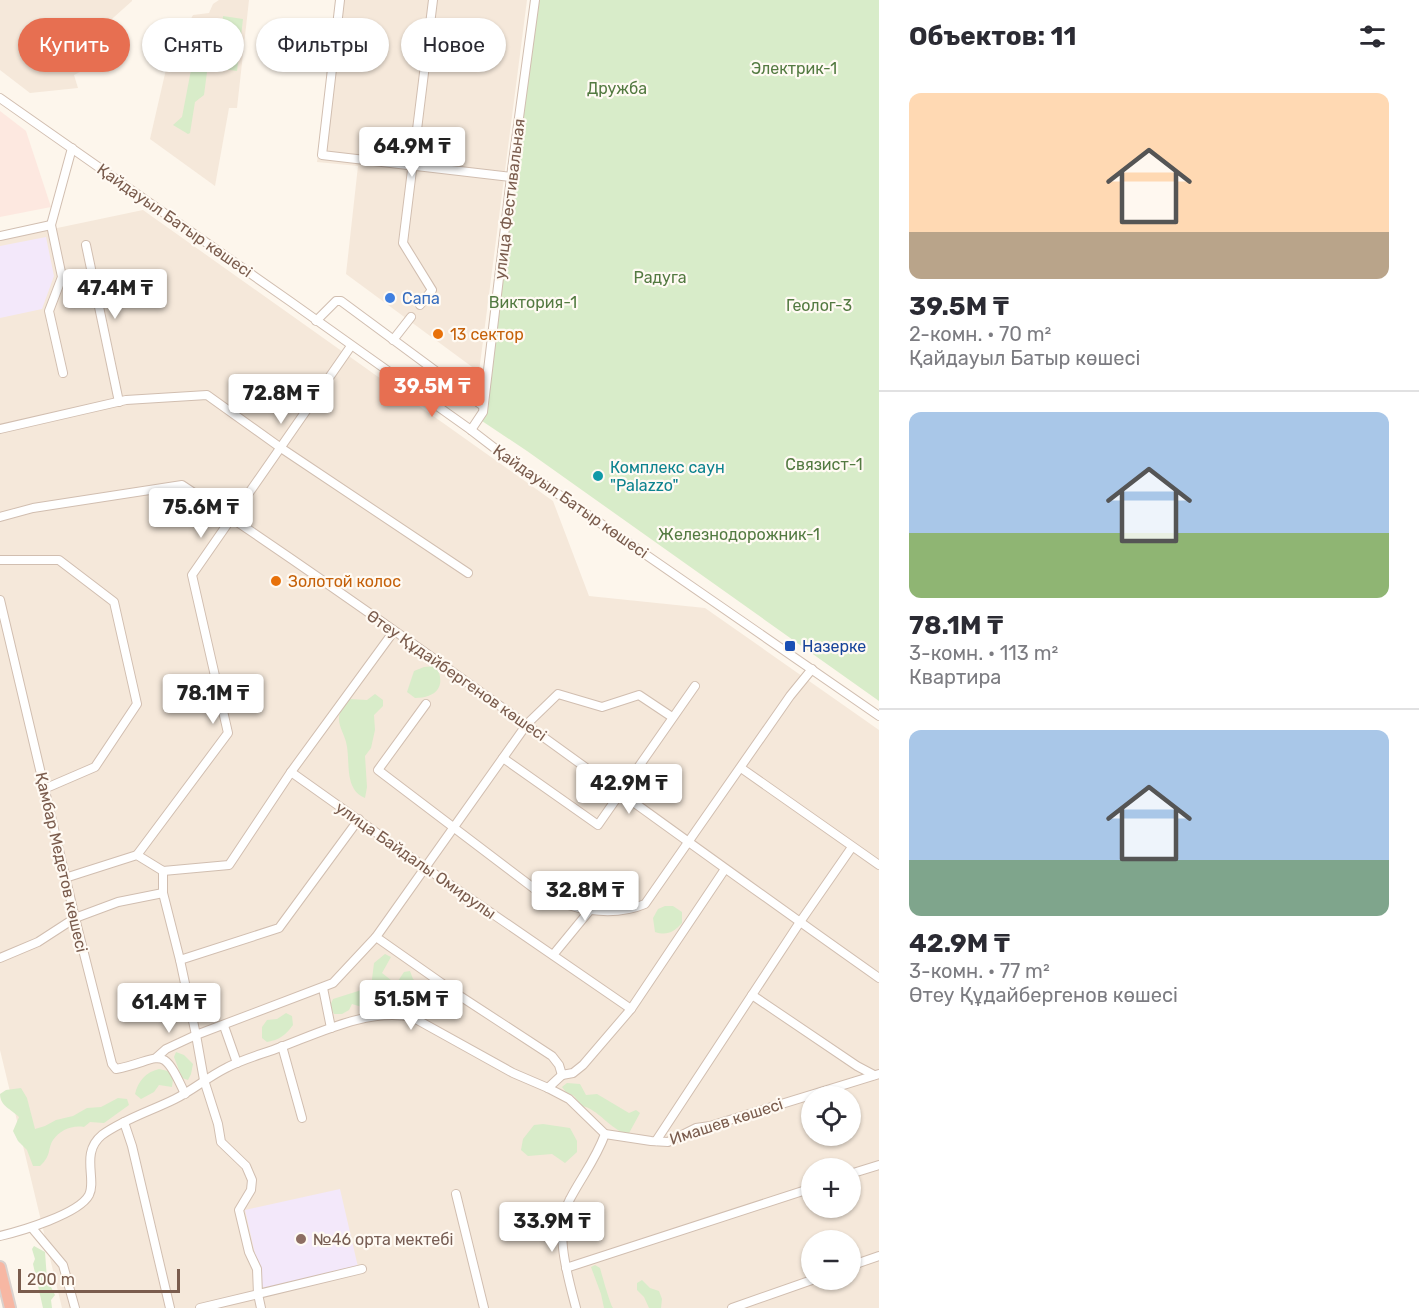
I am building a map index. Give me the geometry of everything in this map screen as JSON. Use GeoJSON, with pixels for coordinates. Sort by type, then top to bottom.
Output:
{"type":"FeatureCollection","features":[{"type":"Feature","properties":{"kind":"highway"},"geometry":{"type":"LineString","coordinates":[[0,1269],[10,1308]]}},
{"type":"Feature","properties":{"kind":"street"},"geometry":{"type":"LineString","coordinates":[[340,0],[322,155],[511,177]]}},
{"type":"Feature","properties":{"kind":"street"},"geometry":{"type":"LineString","coordinates":[[420,305],[432,290],[403,243],[433,0]]}},
{"type":"Feature","properties":{"kind":"street","name":"улица Фестивальная"},"geometry":{"type":"LineString","coordinates":[[471,430],[483,412],[535,0]]}},
{"type":"Feature","properties":{"kind":"street","name":"Қайдауыл Батыр көшесі"},"geometry":{"type":"LineString","coordinates":[[0,98],[471,430],[528,473],[879,716]]}},
{"type":"Feature","properties":{"kind":"street"},"geometry":{"type":"LineString","coordinates":[[63,373],[49,311],[62,277],[51,225],[72,148]]}},
{"type":"Feature","properties":{"kind":"street"},"geometry":{"type":"LineString","coordinates":[[0,236],[51,225]]}},
{"type":"Feature","properties":{"kind":"street"},"geometry":{"type":"LineString","coordinates":[[86,244],[119,402]]}},
{"type":"Feature","properties":{"kind":"street"},"geometry":{"type":"LineString","coordinates":[[316,321],[339,300],[483,406]]}},
{"type":"Feature","properties":{"kind":"street"},"geometry":{"type":"LineString","coordinates":[[393,340],[411,317]]}},
{"type":"Feature","properties":{"kind":"street"},"geometry":{"type":"LineString","coordinates":[[65,878],[137,855],[228,733],[192,575],[351,346]]}},
{"type":"Feature","properties":{"kind":"street"},"geometry":{"type":"LineString","coordinates":[[0,429],[119,402],[207,395],[281,448],[468,573]]}},
{"type":"Feature","properties":{"kind":"street","name":"Өтеу Құдайбергенов көшесі"},"geometry":{"type":"LineString","coordinates":[[0,517],[33,508],[182,485],[526,724],[724,869],[879,978]]}},
{"type":"Feature","properties":{"kind":"street"},"geometry":{"type":"LineString","coordinates":[[0,560],[58,560],[114,602],[137,704],[95,767],[44,789]]}},
{"type":"Feature","properties":{"kind":"street","name":"Қамбар Медетов көшесі"},"geometry":{"type":"LineString","coordinates":[[0,600],[65,878],[112,1064],[116,1069],[157,1057]]}},
{"type":"Feature","properties":{"kind":"street"},"geometry":{"type":"LineString","coordinates":[[137,855],[163,871],[229,865],[291,772],[394,631]]}},
{"type":"Feature","properties":{"kind":"street"},"geometry":{"type":"LineString","coordinates":[[426,704],[378,770],[540,893],[558,903],[590,910],[618,910],[636,908],[645,904],[790,696],[812,669]]}},
{"type":"Feature","properties":{"kind":"street"},"geometry":{"type":"LineString","coordinates":[[503,758],[598,825],[695,686]]}},
{"type":"Feature","properties":{"kind":"street"},"geometry":{"type":"LineString","coordinates":[[185,1094],[174,1069],[167,1061],[157,1057],[166,1049],[196,1035],[333,983],[376,937],[526,724],[558,694],[602,706],[639,695],[672,717]]}},
{"type":"Feature","properties":{"kind":"street"},"geometry":{"type":"LineString","coordinates":[[741,768],[879,865]]}},
{"type":"Feature","properties":{"kind":"street","name":"улица Байдалы Омирулы"},"geometry":{"type":"LineString","coordinates":[[291,772],[630,1009]]}},
{"type":"Feature","properties":{"kind":"street"},"geometry":{"type":"LineString","coordinates":[[180,960],[279,928],[359,819]]}},
{"type":"Feature","properties":{"kind":"street"},"geometry":{"type":"LineString","coordinates":[[656,1141],[852,847]]}},
{"type":"Feature","properties":{"kind":"street"},"geometry":{"type":"LineString","coordinates":[[548,1088],[562,1076],[573,1073],[583,1065],[630,1009],[724,869]]}},
{"type":"Feature","properties":{"kind":"street"},"geometry":{"type":"LineString","coordinates":[[163,871],[163,893],[180,960],[204,1080],[218,1124],[221,1142],[246,1166],[252,1180],[251,1190],[239,1210],[249,1252],[257,1269],[261,1308]]}},
{"type":"Feature","properties":{"kind":"street"},"geometry":{"type":"LineString","coordinates":[[0,958],[38,942],[75,918],[118,902],[163,893]]}},
{"type":"Feature","properties":{"kind":"street"},"geometry":{"type":"LineString","coordinates":[[553,955],[590,910]]}},
{"type":"Feature","properties":{"kind":"street"},"geometry":{"type":"LineString","coordinates":[[376,937],[460,996],[552,1056],[559,1065],[562,1076]]}},
{"type":"Feature","properties":{"kind":"street"},"geometry":{"type":"LineString","coordinates":[[323,988],[331,1028]]}},
{"type":"Feature","properties":{"kind":"street"},"geometry":{"type":"LineString","coordinates":[[752,995],[857,1066],[877,1075]]}},
{"type":"Feature","properties":{"kind":"street"},"geometry":{"type":"LineString","coordinates":[[0,1236],[32,1228],[71,1210],[88,1197],[90,1158],[95,1142],[124,1122],[185,1094],[204,1080],[237,1063],[331,1028],[393,1014],[412,1017],[513,1073],[568,1099],[605,1134],[590,1167],[569,1200],[562,1224],[566,1268],[576,1308]]}},
{"type":"Feature","properties":{"kind":"street"},"geometry":{"type":"LineString","coordinates":[[224,1026],[237,1063]]}},
{"type":"Feature","properties":{"kind":"street"},"geometry":{"type":"LineString","coordinates":[[282,1046],[302,1118]]}},
{"type":"Feature","properties":{"kind":"street","name":"Имашев көшесі"},"geometry":{"type":"LineString","coordinates":[[605,1134],[668,1142],[696,1128],[877,1075]]}},
{"type":"Feature","properties":{"kind":"street"},"geometry":{"type":"LineString","coordinates":[[124,1122],[132,1146],[170,1308]]}},
{"type":"Feature","properties":{"kind":"street"},"geometry":{"type":"LineString","coordinates":[[861,1171],[879,1165]]}},
{"type":"Feature","properties":{"kind":"street"},"geometry":{"type":"LineString","coordinates":[[566,1268],[801,1192]]}},
{"type":"Feature","properties":{"kind":"street"},"geometry":{"type":"LineString","coordinates":[[456,1194],[484,1308]]}},
{"type":"Feature","properties":{"kind":"street"},"geometry":{"type":"LineString","coordinates":[[32,1228],[63,1265],[75,1308]]}},
{"type":"Feature","properties":{"kind":"street"},"geometry":{"type":"LineString","coordinates":[[861,1262],[879,1256]]}},
{"type":"Feature","properties":{"kind":"street"},"geometry":{"type":"LineString","coordinates":[[200,1308],[362,1269]]}},
{"type":"Feature","properties":{"kind":"street"},"geometry":{"type":"LineString","coordinates":[[732,1308],[801,1284]]}},
{"type":"Feature","properties":{"kind":"shaded area"},"geometry":{"type":"Polygon","coordinates":[[[0,0],[132,0],[113,18],[18,18],[18,72],[80,72],[74,75],[78,88],[30,93],[0,70],[0,0]]]}},
{"type":"Feature","properties":{"kind":"shaded area"},"geometry":{"type":"Polygon","coordinates":[[[219,0],[249,0],[244,45],[244,18],[191,18],[193,15],[209,13],[213,4],[219,0]]]}},
{"type":"Feature","properties":{"kind":"shaded area"},"geometry":{"type":"Polygon","coordinates":[[[336,0],[527,0],[479,372],[346,274],[358,166],[317,162],[328,72],[389,72],[389,18],[334,18],[336,0]]]}},
{"type":"Feature","properties":{"kind":"shaded area"},"geometry":{"type":"Polygon","coordinates":[[[165,72],[241,72],[237,108],[229,108],[215,186],[150,139],[165,72]]]}},
{"type":"Feature","properties":{"kind":"shaded area"},"geometry":{"type":"Polygon","coordinates":[[[0,111],[26,131],[51,207],[0,217],[0,111]]]}},
{"type":"Feature","properties":{"kind":"shaded area"},"geometry":{"type":"Polygon","coordinates":[[[143,210],[553,501],[589,596],[705,608],[879,730],[879,1308],[62,1308],[0,1050],[0,240],[143,210]]]}},
{"type":"Feature","properties":{"kind":"shaded area"},"geometry":{"type":"Polygon","coordinates":[[[46,237],[54,276],[42,309],[0,318],[0,246],[46,237]]]}},
{"type":"Feature","properties":{"kind":"shaded area","name":"№46 орта мектебі"},"geometry":{"type":"Polygon","coordinates":[[[340,1189],[358,1267],[263,1289],[245,1210],[340,1189]]]}},
{"type":"Feature","properties":{"kind":"green space"},"geometry":{"type":"Polygon","coordinates":[[[536,0],[879,0],[879,701],[479,419],[536,0]]]}},
{"type":"Feature","properties":{"kind":"green space"},"geometry":{"type":"Polygon","coordinates":[[[191,72],[207,72],[204,95],[195,102],[188,134],[173,125],[182,117],[191,72]]]}},
{"type":"Feature","properties":{"kind":"green space"},"geometry":{"type":"Polygon","coordinates":[[[436,666],[440,679],[438,690],[429,696],[415,698],[407,692],[414,671],[436,666]]]}},
{"type":"Feature","properties":{"kind":"green space"},"geometry":{"type":"Polygon","coordinates":[[[375,694],[383,700],[383,706],[374,715],[375,730],[371,748],[365,756],[367,787],[365,798],[353,788],[339,716],[342,708],[350,699],[367,700],[375,694]]]}},
{"type":"Feature","properties":{"kind":"green space"},"geometry":{"type":"Polygon","coordinates":[[[673,906],[682,912],[682,923],[676,929],[663,934],[655,932],[653,918],[658,909],[673,906]]]}},
{"type":"Feature","properties":{"kind":"green space"},"geometry":{"type":"Polygon","coordinates":[[[385,954],[391,957],[382,973],[396,984],[404,972],[410,971],[413,979],[423,987],[429,987],[435,1007],[429,1012],[406,1010],[396,1001],[383,1003],[375,998],[362,1007],[352,1004],[349,1010],[342,1014],[334,1014],[330,1006],[333,999],[371,987],[374,963],[385,954]]]}},
{"type":"Feature","properties":{"kind":"green space"},"geometry":{"type":"Polygon","coordinates":[[[286,1013],[292,1016],[293,1025],[282,1037],[267,1042],[262,1038],[262,1027],[267,1020],[277,1019],[286,1013]]]}},
{"type":"Feature","properties":{"kind":"green space"},"geometry":{"type":"Polygon","coordinates":[[[176,1052],[184,1055],[193,1064],[188,1080],[182,1078],[174,1057],[176,1052]]]}},
{"type":"Feature","properties":{"kind":"green space"},"geometry":{"type":"Polygon","coordinates":[[[159,1069],[168,1071],[173,1079],[172,1087],[159,1085],[154,1092],[141,1099],[135,1094],[140,1081],[150,1072],[159,1069]]]}},
{"type":"Feature","properties":{"kind":"green space"},"geometry":{"type":"Polygon","coordinates":[[[567,1083],[580,1084],[586,1095],[597,1094],[629,1113],[636,1110],[640,1113],[628,1135],[582,1106],[562,1087],[567,1083]]]}},
{"type":"Feature","properties":{"kind":"green space"},"geometry":{"type":"Polygon","coordinates":[[[21,1088],[27,1098],[35,1129],[73,1116],[87,1108],[101,1107],[118,1098],[127,1099],[129,1105],[104,1123],[90,1122],[84,1127],[63,1131],[53,1140],[44,1162],[40,1166],[33,1166],[27,1150],[18,1141],[13,1131],[19,1117],[0,1098],[0,1094],[6,1090],[21,1088]]]}},
{"type":"Feature","properties":{"kind":"green space"},"geometry":{"type":"Polygon","coordinates":[[[534,1125],[570,1128],[577,1141],[577,1152],[565,1163],[552,1154],[528,1156],[521,1150],[523,1139],[534,1125]]]}},
{"type":"Feature","properties":{"kind":"green space"},"geometry":{"type":"Polygon","coordinates":[[[34,1246],[45,1252],[47,1279],[55,1295],[51,1300],[52,1308],[43,1308],[33,1264],[35,1259],[32,1249],[34,1246]]]}},
{"type":"Feature","properties":{"kind":"green space"},"geometry":{"type":"Polygon","coordinates":[[[595,1265],[600,1268],[613,1308],[604,1308],[591,1267],[595,1265]]]}},
{"type":"Feature","properties":{"kind":"green space"},"geometry":{"type":"Polygon","coordinates":[[[642,1280],[650,1288],[659,1291],[662,1299],[661,1308],[649,1308],[644,1297],[637,1290],[637,1283],[642,1280]]]}},
{"type":"Feature","properties":{"kind":"place","name":"Сапа"},"geometry":{"type":"Point","coordinates":[390,298]}},
{"type":"Feature","properties":{"kind":"place","name":"13 сектор"},"geometry":{"type":"Point","coordinates":[438,334]}},
{"type":"Feature","properties":{"kind":"place","name":"Комплекс саун \"Palazzo\""},"geometry":{"type":"Point","coordinates":[598,476]}},
{"type":"Feature","properties":{"kind":"place","name":"Золотой колос"},"geometry":{"type":"Point","coordinates":[276,581]}},
{"type":"Feature","properties":{"kind":"place","name":"Назерке"},"geometry":{"type":"Point","coordinates":[790,646]}},
{"type":"Feature","properties":{"kind":"place","name":"№46 орта мектебі"},"geometry":{"type":"Point","coordinates":[301,1239]}},
{"type":"Feature","properties":{"kind":"park label","name":"Электрик-1"},"geometry":{"type":"Point","coordinates":[794,68]}},
{"type":"Feature","properties":{"kind":"park label","name":"Дружба"},"geometry":{"type":"Point","coordinates":[617,88]}},
{"type":"Feature","properties":{"kind":"park label","name":"Радуга"},"geometry":{"type":"Point","coordinates":[660,277]}},
{"type":"Feature","properties":{"kind":"park label","name":"Виктория-1"},"geometry":{"type":"Point","coordinates":[533,302]}},
{"type":"Feature","properties":{"kind":"park label","name":"Геолог-3"},"geometry":{"type":"Point","coordinates":[819,305]}},
{"type":"Feature","properties":{"kind":"park label","name":"Связист-1"},"geometry":{"type":"Point","coordinates":[824,464]}},
{"type":"Feature","properties":{"kind":"park label","name":"Железнодорожник-1"},"geometry":{"type":"Point","coordinates":[739,534]}}]}
